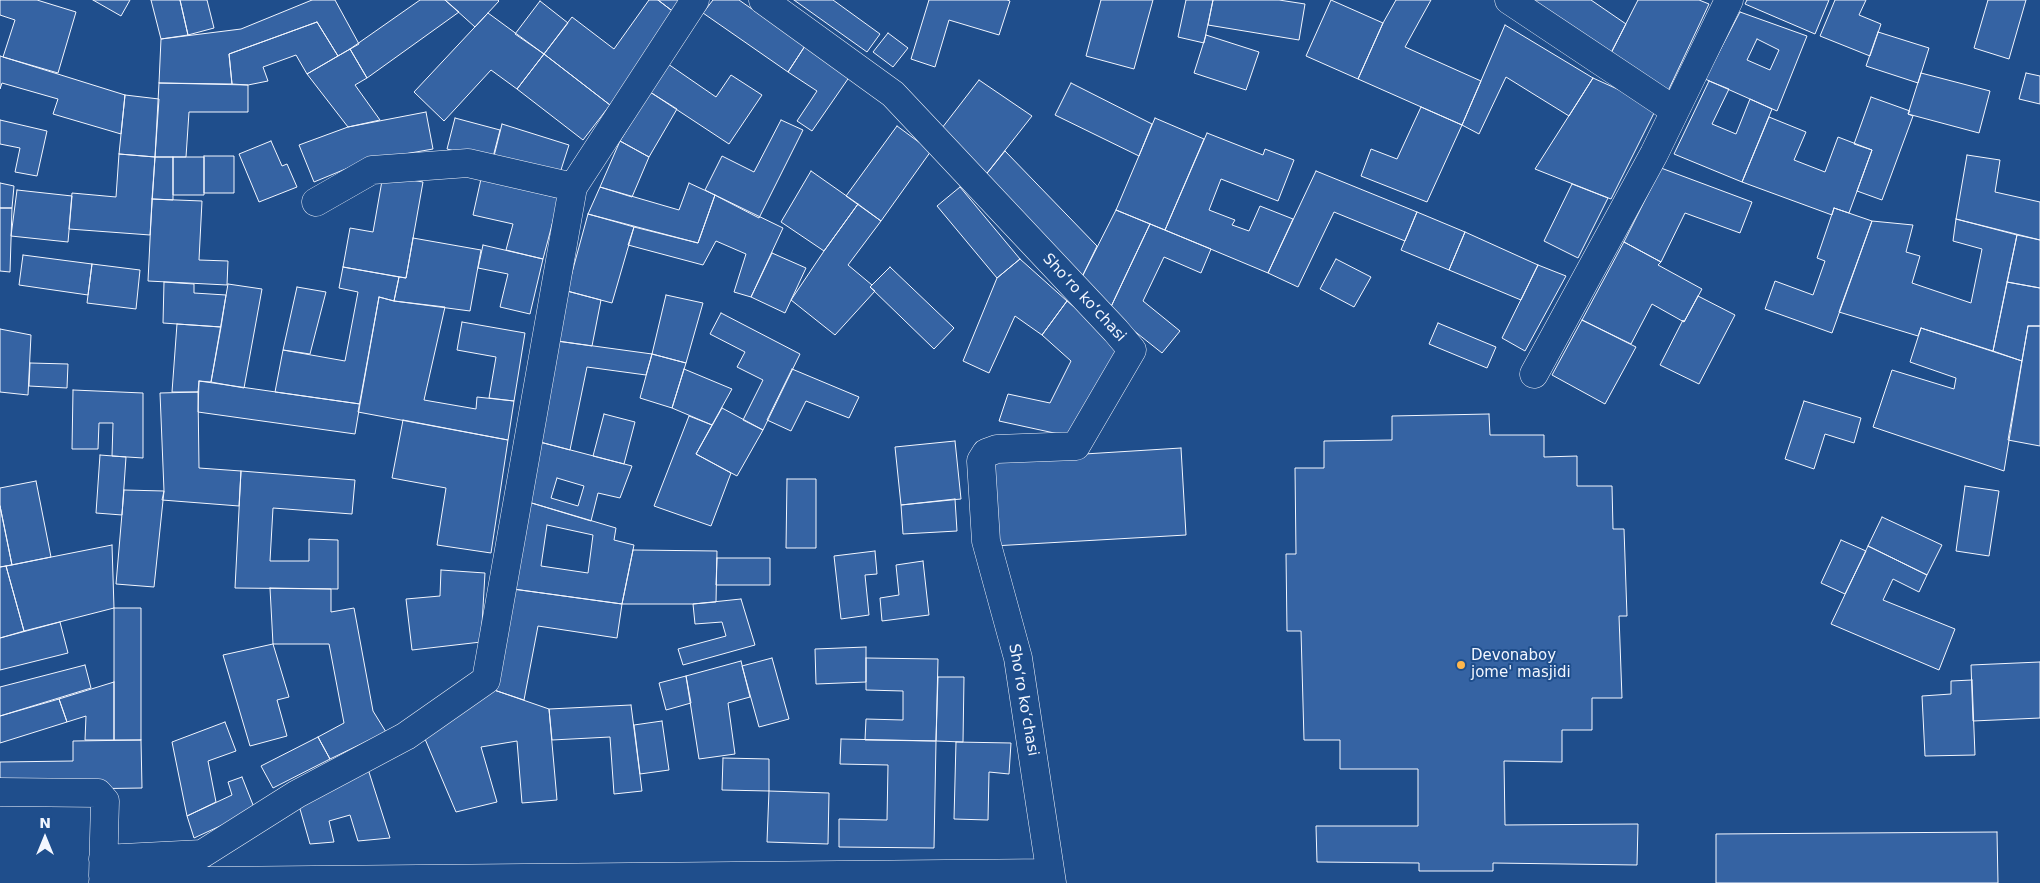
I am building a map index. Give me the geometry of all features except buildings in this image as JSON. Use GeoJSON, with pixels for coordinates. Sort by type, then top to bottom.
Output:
{"type":"FeatureCollection","features":[{"type":"Feature","properties":{"kind":"street"},"geometry":{"type":"LineString","coordinates":[[103,875],[202,854],[297,794],[406,736],[486,680],[573,187],[695,0]]}},
{"type":"Feature","properties":{"kind":"street","name":"Shoʻro koʻchasi"},"geometry":{"type":"LineString","coordinates":[[763,0],[893,94],[1132,350],[1076,446],[997,450],[986,453],[981,461],[986,541],[1018,658],[1051,878]]}},
{"type":"Feature","properties":{"kind":"street"},"geometry":{"type":"LineString","coordinates":[[1509,0],[1674,110]]}},
{"type":"Feature","properties":{"kind":"street"},"geometry":{"type":"LineString","coordinates":[[1534,374],[1654,154],[1729,0]]}},
{"type":"Feature","properties":{"kind":"street"},"geometry":{"type":"LineString","coordinates":[[316,202],[372,170],[468,163],[573,187]]}},
{"type":"Feature","properties":{"kind":"street"},"geometry":{"type":"LineString","coordinates":[[0,792],[98,793],[105,801],[103,875]]}},
{"type":"Feature","properties":{"kind":"street"},"geometry":{"type":"LineString","coordinates":[[103,875],[561,881],[1051,878]]}},
{"type":"Feature","properties":{"kind":"place","name":"Devonaboy jome' masjidi"},"geometry":{"type":"Point","coordinates":[1461,665]}}]}
